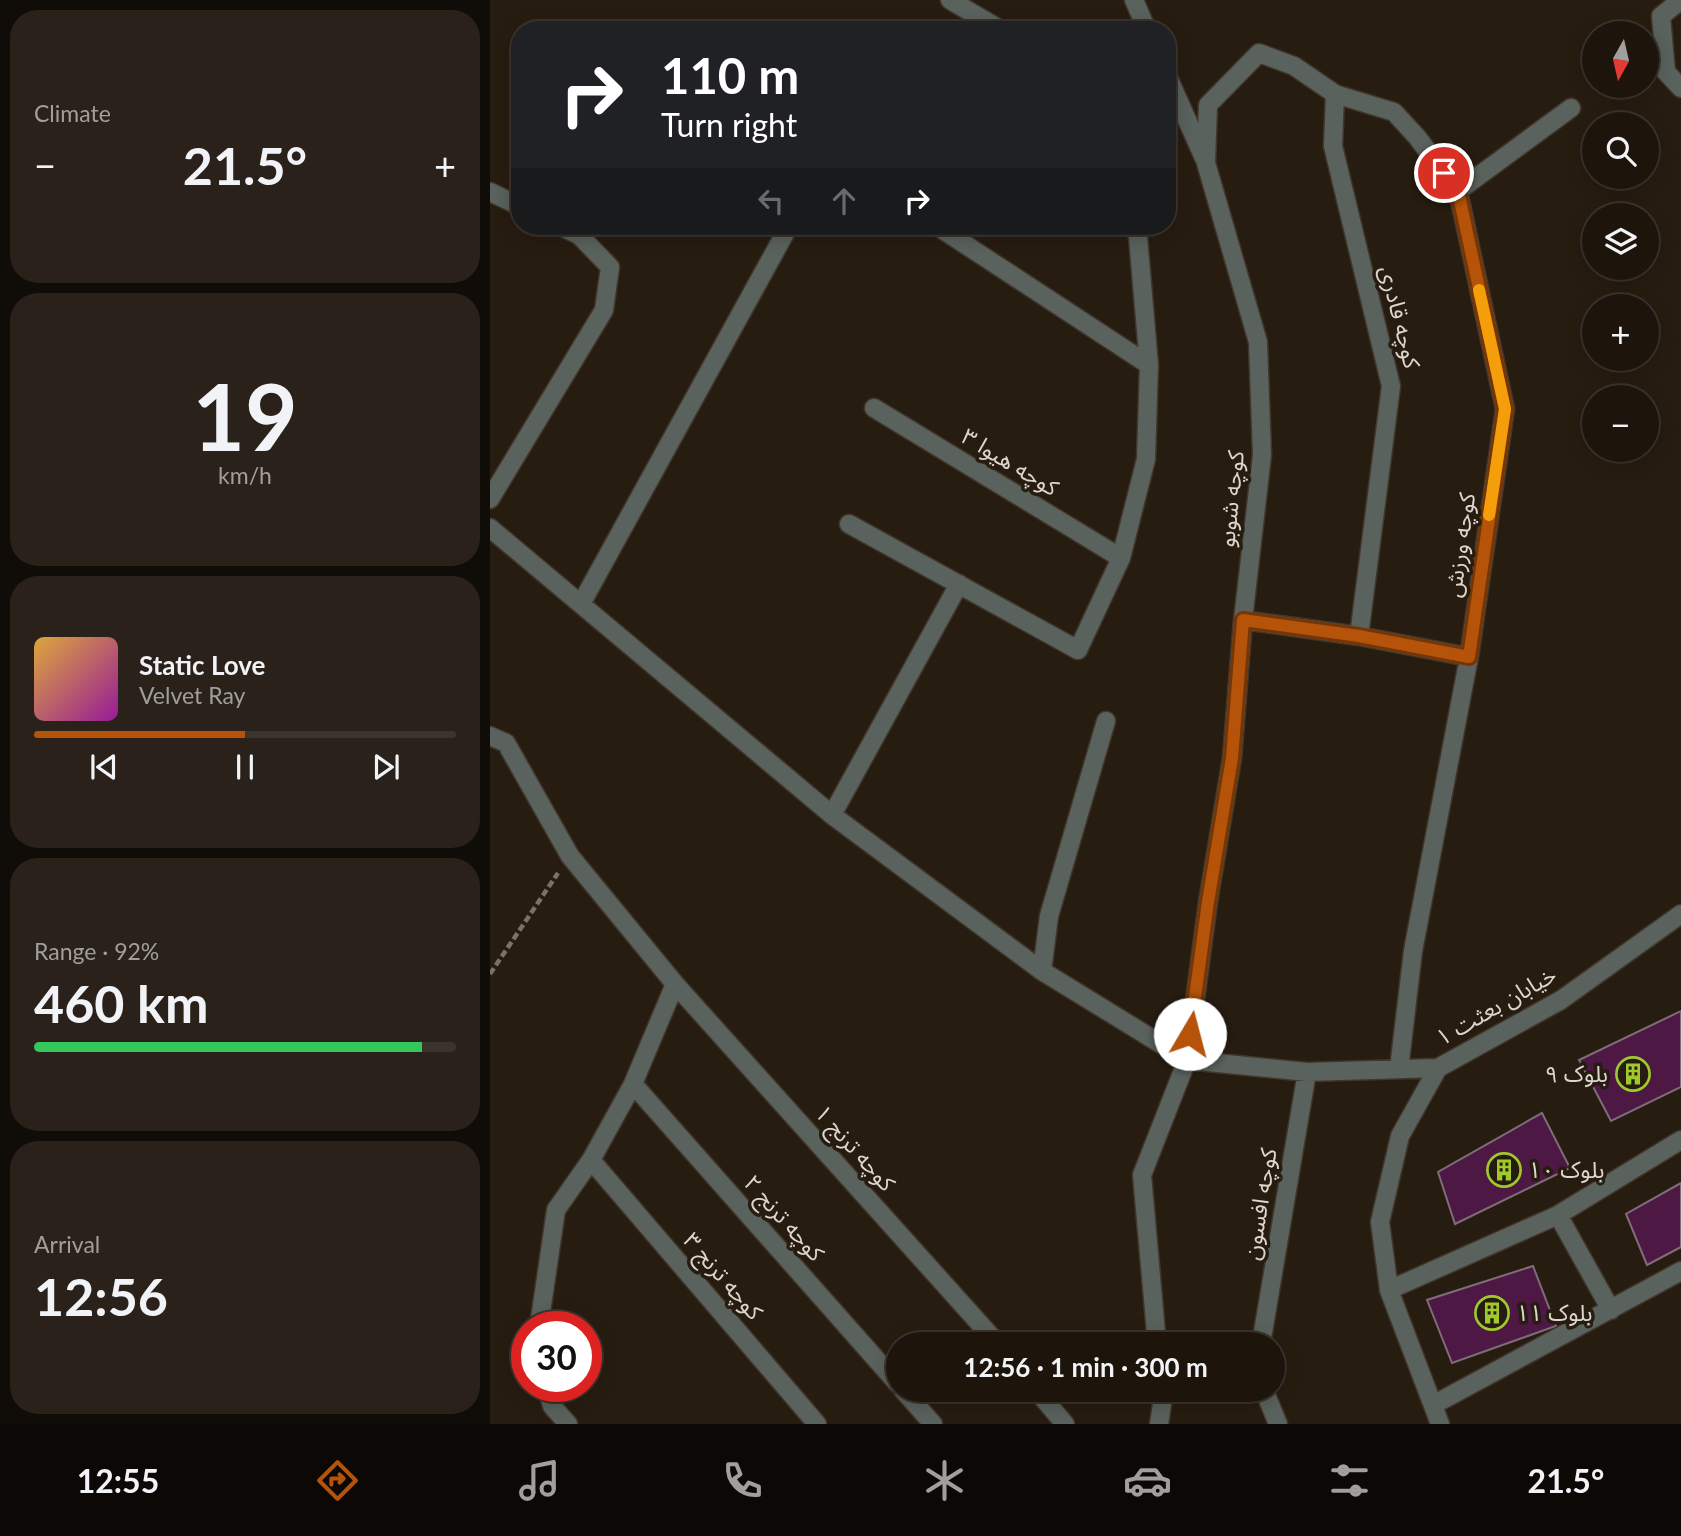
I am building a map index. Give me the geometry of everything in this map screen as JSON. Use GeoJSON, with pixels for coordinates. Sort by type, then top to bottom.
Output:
{"type":"FeatureCollection","features":[{"type":"Feature","properties":{"kind":"street"},"geometry":{"type":"LineString","coordinates":[[950,0],[986,21]]}},
{"type":"Feature","properties":{"kind":"street"},"geometry":{"type":"LineString","coordinates":[[1134,0],[1143,21]]}},
{"type":"Feature","properties":{"kind":"street"},"geometry":{"type":"LineString","coordinates":[[1681,0],[1661,16],[1666,72],[1681,88]]}},
{"type":"Feature","properties":{"kind":"street","name":"کوچه شوبو"},"geometry":{"type":"LineString","coordinates":[[1156,1332],[1142,1175],[1187,1060],[1208,902],[1232,758],[1243,620],[1262,455],[1258,342],[1206,163],[1208,105],[1259,53],[1294,66],[1335,94]]}},
{"type":"Feature","properties":{"kind":"street","name":"کوچه ورزش"},"geometry":{"type":"LineString","coordinates":[[1335,94],[1394,112],[1417,137],[1458,191],[1505,409],[1469,657],[1413,951],[1399,1069]]}},
{"type":"Feature","properties":{"kind":"street","name":"کوچه قادری"},"geometry":{"type":"LineString","coordinates":[[1335,94],[1334,146],[1391,386],[1359,636]]}},
{"type":"Feature","properties":{"kind":"street"},"geometry":{"type":"LineString","coordinates":[[1176,95],[1206,163]]}},
{"type":"Feature","properties":{"kind":"street"},"geometry":{"type":"LineString","coordinates":[[1458,191],[1572,108]]}},
{"type":"Feature","properties":{"kind":"street"},"geometry":{"type":"LineString","coordinates":[[490,192],[511,202]]}},
{"type":"Feature","properties":{"kind":"street"},"geometry":{"type":"LineString","coordinates":[[490,499],[604,310],[610,267],[580,235]]}},
{"type":"Feature","properties":{"kind":"street"},"geometry":{"type":"LineString","coordinates":[[581,604],[784,235]]}},
{"type":"Feature","properties":{"kind":"street"},"geometry":{"type":"LineString","coordinates":[[951,235],[1149,365]]}},
{"type":"Feature","properties":{"kind":"street"},"geometry":{"type":"LineString","coordinates":[[849,524],[1078,650],[1121,558],[1146,459],[1149,365],[1138,235]]}},
{"type":"Feature","properties":{"kind":"street","name":"کوچه هیوا ۳"},"geometry":{"type":"LineString","coordinates":[[874,408],[1121,558]]}},
{"type":"Feature","properties":{"kind":"street"},"geometry":{"type":"LineString","coordinates":[[490,528],[832,815],[1042,971],[1187,1060],[1307,1072],[1438,1068]]}},
{"type":"Feature","properties":{"kind":"street"},"geometry":{"type":"LineString","coordinates":[[832,815],[959,584]]}},
{"type":"Feature","properties":{"kind":"street"},"geometry":{"type":"LineString","coordinates":[[1243,620],[1359,636],[1469,657]]}},
{"type":"Feature","properties":{"kind":"street"},"geometry":{"type":"LineString","coordinates":[[1042,971],[1049,916],[1106,721]]}},
{"type":"Feature","properties":{"kind":"street","name":"کوچه ترنج ۱"},"geometry":{"type":"LineString","coordinates":[[490,736],[506,743],[570,856],[675,984],[987,1332]]}},
{"type":"Feature","properties":{"kind":"street","name":"خیابان بعثت ۱"},"geometry":{"type":"LineString","coordinates":[[1440,1424],[1389,1290],[1380,1222],[1400,1136],[1438,1068],[1561,1000],[1681,914]]}},
{"type":"Feature","properties":{"kind":"street"},"geometry":{"type":"LineString","coordinates":[[540,1311],[556,1210],[591,1160],[633,1084],[675,984]]}},
{"type":"Feature","properties":{"kind":"street","name":"کوچه افسون"},"geometry":{"type":"LineString","coordinates":[[1263,1332],[1307,1072]]}},
{"type":"Feature","properties":{"kind":"street","name":"کوچه ترنج ۲"},"geometry":{"type":"LineString","coordinates":[[633,1084],[886,1370]]}},
{"type":"Feature","properties":{"kind":"street"},"geometry":{"type":"LineString","coordinates":[[1389,1290],[1558,1215],[1681,1140]]}},
{"type":"Feature","properties":{"kind":"street","name":"کوچه ترنج ۳"},"geometry":{"type":"LineString","coordinates":[[591,1160],[817,1424]]}},
{"type":"Feature","properties":{"kind":"street"},"geometry":{"type":"LineString","coordinates":[[1558,1215],[1611,1310]]}},
{"type":"Feature","properties":{"kind":"street"},"geometry":{"type":"LineString","coordinates":[[1433,1405],[1611,1310],[1679,1277]]}},
{"type":"Feature","properties":{"kind":"street"},"geometry":{"type":"LineString","coordinates":[[551,1402],[568,1424]]}},
{"type":"Feature","properties":{"kind":"street"},"geometry":{"type":"LineString","coordinates":[[914,1402],[933,1424]]}},
{"type":"Feature","properties":{"kind":"street"},"geometry":{"type":"LineString","coordinates":[[1047,1402],[1065,1424]]}},
{"type":"Feature","properties":{"kind":"street"},"geometry":{"type":"LineString","coordinates":[[1159,1424],[1162,1402]]}},
{"type":"Feature","properties":{"kind":"street"},"geometry":{"type":"LineString","coordinates":[[1269,1402],[1278,1424]]}},
{"type":"Feature","properties":{"kind":"path"},"geometry":{"type":"LineString","coordinates":[[490,974],[570,856]]}},
{"type":"Feature","properties":{"kind":"building","name":"بلوک ۹"},"geometry":{"type":"Polygon","coordinates":[[[1681,1011],[1681,1087],[1611,1121],[1579,1060],[1681,1011]]]}},
{"type":"Feature","properties":{"kind":"building","name":"بلوک ۱۰"},"geometry":{"type":"Polygon","coordinates":[[[1542,1113],[1570,1168],[1455,1224],[1438,1172],[1542,1113]]]}},
{"type":"Feature","properties":{"kind":"building"},"geometry":{"type":"Polygon","coordinates":[[[1681,1183],[1681,1247],[1647,1265],[1626,1214],[1681,1183]]]}},
{"type":"Feature","properties":{"kind":"building","name":"بلوک ۱۱"},"geometry":{"type":"Polygon","coordinates":[[[1533,1266],[1556,1326],[1452,1363],[1427,1300],[1533,1266]]]}},
{"type":"Feature","properties":{"kind":"slow traffic"},"geometry":{"type":"LineString","coordinates":[[1479,290],[1505,409],[1489,515]]}},
{"type":"Feature","properties":{"kind":"place","name":"بلوک ۹"},"geometry":{"type":"Point","coordinates":[1633,1074]}},
{"type":"Feature","properties":{"kind":"place","name":"بلوک ۱۰"},"geometry":{"type":"Point","coordinates":[1504,1170]}},
{"type":"Feature","properties":{"kind":"place","name":"بلوک ۱۱"},"geometry":{"type":"Point","coordinates":[1492,1313]}},
{"type":"Feature","properties":{"kind":"route"},"geometry":{"type":"LineString","coordinates":[[1190,1034],[1232,758],[1243,620],[1359,636],[1469,657],[1505,409],[1458,191],[1444,173]]}}]}
